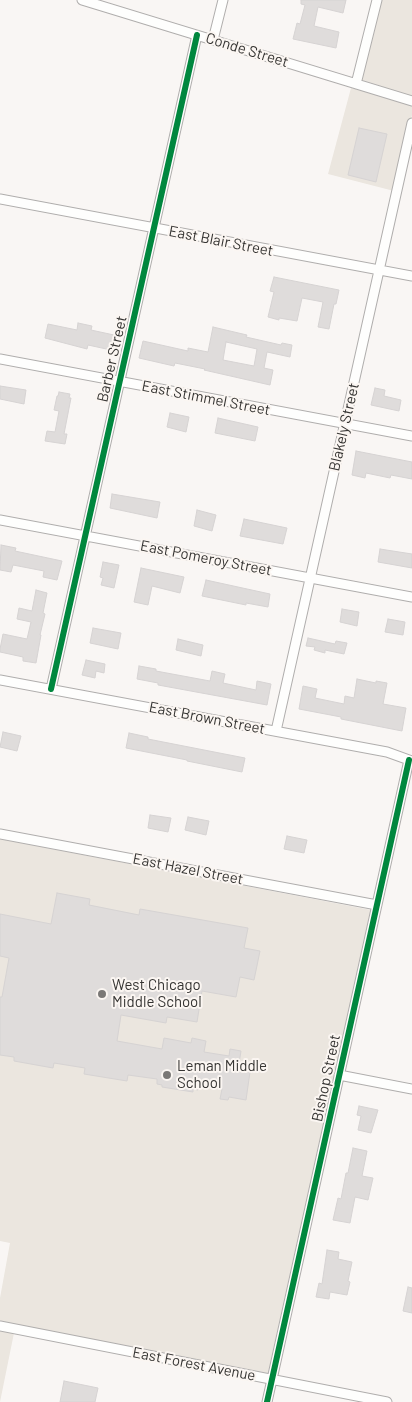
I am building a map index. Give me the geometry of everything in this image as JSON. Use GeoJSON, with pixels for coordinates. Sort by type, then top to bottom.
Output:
{"type":"FeatureCollection","features":[{"type":"Feature","properties":{"kind":"street","name":"Conde Street"},"geometry":{"type":"LineString","coordinates":[[82,0],[412,101]]}},
{"type":"Feature","properties":{"kind":"street"},"geometry":{"type":"LineString","coordinates":[[213,40],[223,0]]}},
{"type":"Feature","properties":{"kind":"street"},"geometry":{"type":"LineString","coordinates":[[356,84],[377,0]]}},
{"type":"Feature","properties":{"kind":"street","name":"Barber Street"},"geometry":{"type":"LineString","coordinates":[[52,689],[197,35]]}},
{"type":"Feature","properties":{"kind":"street","name":"Blakely Street"},"geometry":{"type":"LineString","coordinates":[[276,732],[412,123]]}},
{"type":"Feature","properties":{"kind":"street","name":"East Blair Street"},"geometry":{"type":"LineString","coordinates":[[0,199],[412,276]]}},
{"type":"Feature","properties":{"kind":"street","name":"East Stimmel Street"},"geometry":{"type":"LineString","coordinates":[[0,359],[412,436]]}},
{"type":"Feature","properties":{"kind":"street","name":"East Pomeroy Street"},"geometry":{"type":"LineString","coordinates":[[0,520],[412,597]]}},
{"type":"Feature","properties":{"kind":"street","name":"East Brown Street"},"geometry":{"type":"LineString","coordinates":[[0,680],[387,752],[410,761]]}},
{"type":"Feature","properties":{"kind":"street","name":"Bishop Street"},"geometry":{"type":"LineString","coordinates":[[267,1402],[410,761]]}},
{"type":"Feature","properties":{"kind":"street","name":"East Hazel Street"},"geometry":{"type":"LineString","coordinates":[[0,834],[377,905]]}},
{"type":"Feature","properties":{"kind":"street"},"geometry":{"type":"LineString","coordinates":[[339,1075],[412,1089]]}},
{"type":"Feature","properties":{"kind":"street","name":"East Forest Avenue"},"geometry":{"type":"LineString","coordinates":[[0,1326],[387,1402]]}},
{"type":"Feature","properties":{"kind":"shaded area"},"geometry":{"type":"Polygon","coordinates":[[[379,0],[412,0],[412,99],[359,83],[379,0]]]}},
{"type":"Feature","properties":{"kind":"shaded area"},"geometry":{"type":"Polygon","coordinates":[[[351,88],[412,104],[412,115],[394,191],[328,174],[351,88]]]}},
{"type":"Feature","properties":{"kind":"shaded area","name":"Leman Middle School"},"geometry":{"type":"Polygon","coordinates":[[[0,839],[371,910],[268,1373],[0,1322],[0,1298],[10,1243],[0,1241],[0,839]]]}},
{"type":"Feature","properties":{"kind":"shaded area"},"geometry":{"type":"Polygon","coordinates":[[[0,1331],[14,1333],[0,1402],[0,1331]]]}},
{"type":"Feature","properties":{"kind":"building"},"geometry":{"type":"Polygon","coordinates":[[[301,0],[346,0],[343,13],[318,7],[314,26],[339,32],[336,48],[293,39],[297,23],[300,24],[305,5],[301,4],[301,0]]]}},
{"type":"Feature","properties":{"kind":"building"},"geometry":{"type":"Polygon","coordinates":[[[359,128],[387,134],[376,182],[348,175],[359,128]]]}},
{"type":"Feature","properties":{"kind":"building"},"geometry":{"type":"Polygon","coordinates":[[[274,277],[339,290],[329,329],[318,327],[323,302],[302,298],[297,321],[268,317],[274,292],[270,291],[274,277]]]}},
{"type":"Feature","properties":{"kind":"building"},"geometry":{"type":"Polygon","coordinates":[[[78,323],[92,326],[91,330],[114,335],[111,350],[88,345],[87,349],[45,338],[48,324],[77,330],[78,323]]]}},
{"type":"Feature","properties":{"kind":"building"},"geometry":{"type":"Polygon","coordinates":[[[213,327],[281,345],[282,343],[292,345],[290,357],[267,352],[264,368],[273,370],[270,385],[205,369],[175,363],[174,366],[139,358],[143,341],[188,351],[188,348],[208,352],[213,327]],[[226,342],[223,360],[254,366],[257,349],[226,342]]]}},
{"type":"Feature","properties":{"kind":"building"},"geometry":{"type":"Polygon","coordinates":[[[0,386],[26,390],[24,404],[0,399],[0,386]]]}},
{"type":"Feature","properties":{"kind":"building"},"geometry":{"type":"Polygon","coordinates":[[[375,388],[385,390],[384,396],[401,400],[399,411],[371,405],[375,388]]]}},
{"type":"Feature","properties":{"kind":"building"},"geometry":{"type":"Polygon","coordinates":[[[59,392],[70,394],[69,398],[71,398],[64,434],[67,434],[65,444],[45,441],[47,431],[55,432],[59,411],[54,410],[59,392]]]}},
{"type":"Feature","properties":{"kind":"building"},"geometry":{"type":"Polygon","coordinates":[[[170,413],[189,417],[186,432],[167,427],[170,413]]]}},
{"type":"Feature","properties":{"kind":"building"},"geometry":{"type":"Polygon","coordinates":[[[218,418],[258,427],[255,441],[215,433],[218,418]]]}},
{"type":"Feature","properties":{"kind":"building"},"geometry":{"type":"Polygon","coordinates":[[[356,451],[412,462],[412,479],[391,475],[390,478],[366,473],[365,478],[352,475],[356,451]]]}},
{"type":"Feature","properties":{"kind":"building"},"geometry":{"type":"Polygon","coordinates":[[[112,494],[160,502],[157,518],[110,508],[112,494]]]}},
{"type":"Feature","properties":{"kind":"building"},"geometry":{"type":"Polygon","coordinates":[[[197,510],[216,515],[212,531],[194,526],[197,510]]]}},
{"type":"Feature","properties":{"kind":"building"},"geometry":{"type":"Polygon","coordinates":[[[244,519],[287,528],[283,544],[240,536],[244,519]]]}},
{"type":"Feature","properties":{"kind":"building"},"geometry":{"type":"Polygon","coordinates":[[[1,545],[16,548],[15,551],[62,561],[57,580],[43,577],[44,571],[13,565],[11,572],[0,570],[1,545]]]}},
{"type":"Feature","properties":{"kind":"building"},"geometry":{"type":"Polygon","coordinates":[[[380,549],[412,554],[412,568],[378,562],[380,549]]]}},
{"type":"Feature","properties":{"kind":"building"},"geometry":{"type":"Polygon","coordinates":[[[103,562],[119,565],[114,588],[101,585],[103,578],[100,577],[103,562]]]}},
{"type":"Feature","properties":{"kind":"building"},"geometry":{"type":"Polygon","coordinates":[[[141,568],[184,577],[180,593],[152,586],[148,605],[134,602],[141,568]]]}},
{"type":"Feature","properties":{"kind":"building"},"geometry":{"type":"Polygon","coordinates":[[[206,580],[270,594],[268,607],[246,603],[246,605],[202,596],[206,580]]]}},
{"type":"Feature","properties":{"kind":"building"},"geometry":{"type":"Polygon","coordinates":[[[36,590],[47,593],[36,663],[23,661],[23,657],[0,652],[0,649],[3,634],[27,639],[31,622],[17,619],[19,608],[32,611],[36,590]]]}},
{"type":"Feature","properties":{"kind":"building"},"geometry":{"type":"Polygon","coordinates":[[[342,609],[359,612],[357,626],[340,622],[342,609]]]}},
{"type":"Feature","properties":{"kind":"building"},"geometry":{"type":"Polygon","coordinates":[[[388,619],[405,622],[403,635],[385,632],[388,619]]]}},
{"type":"Feature","properties":{"kind":"building"},"geometry":{"type":"Polygon","coordinates":[[[93,628],[121,633],[118,649],[90,643],[93,628]]]}},
{"type":"Feature","properties":{"kind":"building"},"geometry":{"type":"Polygon","coordinates":[[[308,638],[335,644],[336,641],[347,643],[344,654],[325,650],[325,653],[314,650],[315,647],[306,646],[308,638]]]}},
{"type":"Feature","properties":{"kind":"building"},"geometry":{"type":"Polygon","coordinates":[[[178,639],[203,645],[201,656],[176,650],[178,639]]]}},
{"type":"Feature","properties":{"kind":"building"},"geometry":{"type":"Polygon","coordinates":[[[86,660],[105,664],[104,673],[96,671],[95,678],[82,675],[86,660]]]}},
{"type":"Feature","properties":{"kind":"building"},"geometry":{"type":"Polygon","coordinates":[[[139,666],[210,681],[212,671],[225,674],[223,683],[256,690],[257,681],[271,684],[267,705],[158,685],[158,683],[137,679],[139,666]]]}},
{"type":"Feature","properties":{"kind":"building"},"geometry":{"type":"Polygon","coordinates":[[[357,679],[387,683],[383,704],[406,708],[402,731],[299,709],[303,686],[317,689],[315,698],[344,704],[345,696],[354,698],[357,679]]]}},
{"type":"Feature","properties":{"kind":"building"},"geometry":{"type":"Polygon","coordinates":[[[3,732],[21,736],[17,751],[0,747],[3,732]]]}},
{"type":"Feature","properties":{"kind":"building"},"geometry":{"type":"Polygon","coordinates":[[[129,733],[148,737],[148,739],[245,758],[242,772],[126,748],[129,733]]]}},
{"type":"Feature","properties":{"kind":"building"},"geometry":{"type":"Polygon","coordinates":[[[150,815],[171,818],[168,832],[148,828],[150,815]]]}},
{"type":"Feature","properties":{"kind":"building"},"geometry":{"type":"Polygon","coordinates":[[[188,817],[209,821],[206,835],[185,830],[188,817]]]}},
{"type":"Feature","properties":{"kind":"building"},"geometry":{"type":"Polygon","coordinates":[[[287,836],[307,840],[304,853],[284,849],[287,836]]]}},
{"type":"Feature","properties":{"kind":"building","name":"West Chicago Middle School"},"geometry":{"type":"Polygon","coordinates":[[[57,893],[90,899],[89,905],[139,915],[140,909],[248,928],[244,948],[260,951],[254,980],[240,977],[236,997],[202,991],[197,1022],[167,1017],[166,1023],[121,1015],[117,1041],[162,1049],[164,1038],[191,1043],[192,1038],[206,1041],[204,1052],[229,1056],[230,1049],[241,1051],[238,1070],[250,1072],[246,1100],[229,1097],[228,1100],[220,1099],[222,1089],[199,1085],[198,1090],[193,1089],[193,1092],[162,1087],[162,1085],[157,1084],[157,1079],[128,1075],[127,1081],[84,1074],[85,1068],[54,1063],[53,1068],[14,1061],[14,1057],[0,1055],[0,997],[2,997],[9,958],[0,956],[0,914],[51,924],[57,893]]]}},
{"type":"Feature","properties":{"kind":"building"},"geometry":{"type":"Polygon","coordinates":[[[359,1106],[378,1110],[371,1133],[358,1130],[361,1116],[357,1115],[359,1106]]]}},
{"type":"Feature","properties":{"kind":"building"},"geometry":{"type":"Polygon","coordinates":[[[353,1148],[367,1151],[362,1176],[373,1178],[368,1200],[355,1197],[350,1223],[333,1220],[338,1198],[341,1199],[353,1148]]]}},
{"type":"Feature","properties":{"kind":"building"},"geometry":{"type":"Polygon","coordinates":[[[327,1250],[339,1252],[338,1259],[352,1262],[347,1295],[330,1292],[329,1299],[316,1297],[319,1283],[322,1284],[327,1250]]]}},
{"type":"Feature","properties":{"kind":"building"},"geometry":{"type":"Polygon","coordinates":[[[408,1287],[412,1288],[412,1313],[403,1311],[408,1287]]]}},
{"type":"Feature","properties":{"kind":"building"},"geometry":{"type":"Polygon","coordinates":[[[64,1381],[98,1388],[95,1402],[60,1402],[64,1381]]]}},
{"type":"Feature","properties":{"kind":"cycle path"},"geometry":{"type":"LineString","coordinates":[[51,689],[197,35]]}},
{"type":"Feature","properties":{"kind":"cycle path"},"geometry":{"type":"LineString","coordinates":[[267,1402],[409,760]]}},
{"type":"Feature","properties":{"kind":"place","name":"West Chicago Middle School"},"geometry":{"type":"Point","coordinates":[102,994]}},
{"type":"Feature","properties":{"kind":"place","name":"Leman Middle School"},"geometry":{"type":"Point","coordinates":[167,1075]}}]}
